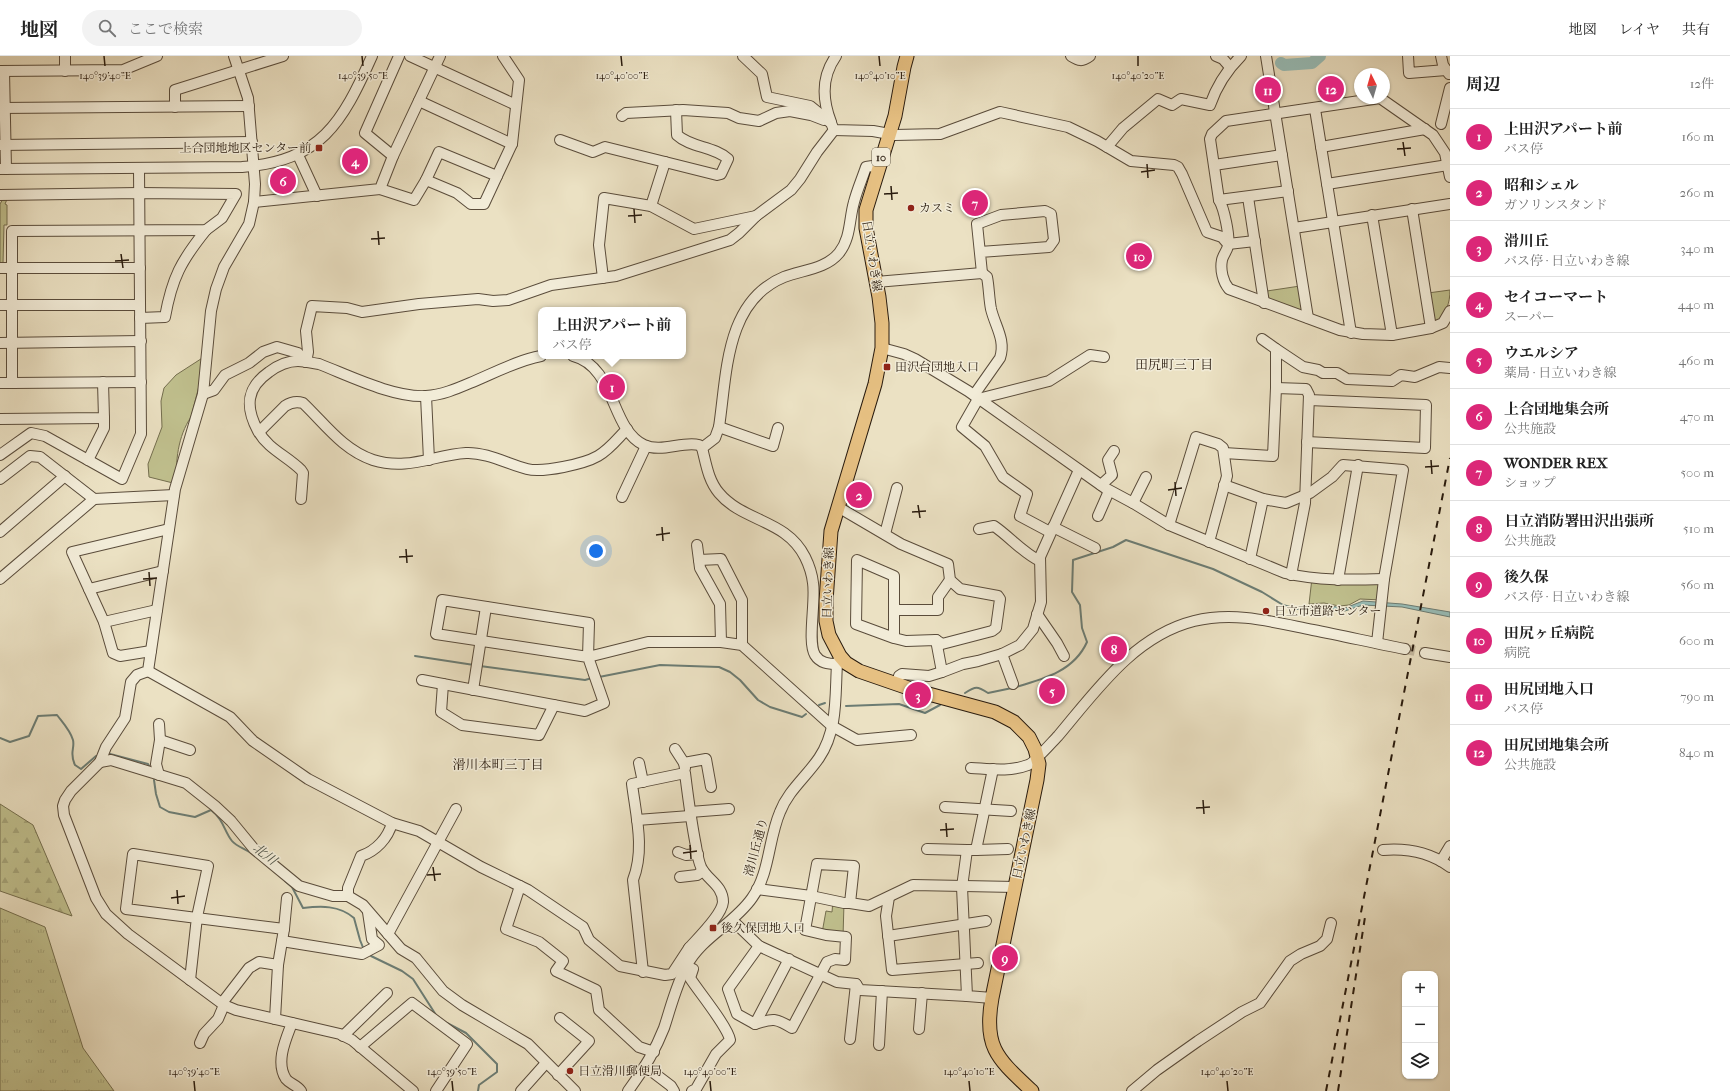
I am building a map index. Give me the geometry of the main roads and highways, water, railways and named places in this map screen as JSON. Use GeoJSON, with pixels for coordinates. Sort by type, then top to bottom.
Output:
{"type":"FeatureCollection","features":[{"type":"Feature","properties":{"kind":"main road","name":"日立いわき線"},"geometry":{"type":"LineString","coordinates":[[907,56],[894,116],[868,201],[865,219],[882,323],[882,348],[875,384],[830,538],[825,611],[829,636],[838,660],[859,671],[897,684],[1005,716],[1022,729],[1029,737],[1038,756],[1037,780],[992,998],[989,1024],[993,1047],[1002,1062],[1032,1091]]}},
{"type":"Feature","properties":{"kind":"water"},"geometry":{"type":"Polygon","coordinates":[[[1363,601],[1402,604],[1450,612],[1450,617],[1402,607],[1363,605],[1345,611],[1328,609],[1330,606],[1345,608],[1363,601]]]}},
{"type":"Feature","properties":{"kind":"waterway"},"geometry":{"type":"LineString","coordinates":[[1281,63],[1284,65],[1312,63],[1320,56]]}},
{"type":"Feature","properties":{"kind":"waterway"},"geometry":{"type":"LineString","coordinates":[[1016,687],[1037,681],[1057,672],[1066,667],[1081,652],[1087,642],[1082,628],[1080,605],[1072,592],[1073,560],[1113,547],[1126,540],[1213,569],[1262,592],[1283,605],[1297,609],[1331,608]]}},
{"type":"Feature","properties":{"kind":"waterway"},"geometry":{"type":"LineString","coordinates":[[415,656],[474,665]]}},
{"type":"Feature","properties":{"kind":"waterway"},"geometry":{"type":"LineString","coordinates":[[599,677],[660,665],[719,667],[730,672],[740,680],[758,700],[770,707],[802,717],[806,714]]}},
{"type":"Feature","properties":{"kind":"waterway"},"geometry":{"type":"LineString","coordinates":[[480,666],[585,680],[592,678]]}},
{"type":"Feature","properties":{"kind":"waterway"},"geometry":{"type":"LineString","coordinates":[[965,693],[976,688],[988,693],[1012,688]]}},
{"type":"Feature","properties":{"kind":"waterway"},"geometry":{"type":"LineString","coordinates":[[819,705],[825,703]]}},
{"type":"Feature","properties":{"kind":"waterway"},"geometry":{"type":"LineString","coordinates":[[846,706],[899,704],[925,713],[940,705]]}},
{"type":"Feature","properties":{"kind":"waterway","name":"北川"},"geometry":{"type":"LineString","coordinates":[[0,738],[10,742],[29,736],[38,716],[57,715],[72,736],[72,757],[75,765],[81,769],[96,756]]}},
{"type":"Feature","properties":{"kind":"waterway","name":"北川"},"geometry":{"type":"LineString","coordinates":[[110,754],[148,764],[151,769]]}},
{"type":"Feature","properties":{"kind":"waterway","name":"北川"},"geometry":{"type":"LineString","coordinates":[[154,780],[160,807],[169,812],[195,817],[211,810],[219,818],[232,841],[251,853]]}},
{"type":"Feature","properties":{"kind":"waterway","name":"北川"},"geometry":{"type":"LineString","coordinates":[[285,881],[292,887],[303,908],[330,907],[342,911],[354,918],[364,950]]}},
{"type":"Feature","properties":{"kind":"waterway","name":"北川"},"geometry":{"type":"LineString","coordinates":[[371,956],[402,971],[413,979],[436,1015]]}},
{"type":"Feature","properties":{"kind":"waterway","name":"北川"},"geometry":{"type":"LineString","coordinates":[[447,1023],[466,1033],[497,1064],[497,1072],[479,1085],[478,1091]]}},
{"type":"Feature","properties":{"kind":"tunnel"},"geometry":{"type":"LineString","coordinates":[[1405,649],[1425,653]]}},
{"type":"Feature","properties":{"kind":"railway"},"geometry":{"type":"LineString","coordinates":[[1326,1091],[1450,458]]}},
{"type":"Feature","properties":{"kind":"railway"},"geometry":{"type":"LineString","coordinates":[[1338,1091],[1365,917]]}},
{"type":"Feature","properties":{"kind":"place","name":"田尻団地集会所"},"geometry":{"type":"Point","coordinates":[1331,89]}},
{"type":"Feature","properties":{"kind":"place","name":"田尻団地入口"},"geometry":{"type":"Point","coordinates":[1268,90]}},
{"type":"Feature","properties":{"kind":"place","name":"上合団地地区センター前"},"geometry":{"type":"Point","coordinates":[319,148]}},
{"type":"Feature","properties":{"kind":"place","name":"セイコーマート"},"geometry":{"type":"Point","coordinates":[355,161]}},
{"type":"Feature","properties":{"kind":"place","name":"上合団地集会所"},"geometry":{"type":"Point","coordinates":[283,181]}},
{"type":"Feature","properties":{"kind":"place","name":"WONDER REX"},"geometry":{"type":"Point","coordinates":[975,203]}},
{"type":"Feature","properties":{"kind":"place","name":"カスミ"},"geometry":{"type":"Point","coordinates":[911,208]}},
{"type":"Feature","properties":{"kind":"place","name":"田尻ヶ丘病院"},"geometry":{"type":"Point","coordinates":[1139,256]}},
{"type":"Feature","properties":{"kind":"place","name":"田沢台団地入口"},"geometry":{"type":"Point","coordinates":[887,367]}},
{"type":"Feature","properties":{"kind":"place","name":"上田沢アパート前"},"geometry":{"type":"Point","coordinates":[612,387]}},
{"type":"Feature","properties":{"kind":"place","name":"昭和シェル"},"geometry":{"type":"Point","coordinates":[859,495]}},
{"type":"Feature","properties":{"kind":"place","name":"日立市道路センター"},"geometry":{"type":"Point","coordinates":[1266,611]}},
{"type":"Feature","properties":{"kind":"place","name":"日立消防署田沢出張所"},"geometry":{"type":"Point","coordinates":[1114,649]}},
{"type":"Feature","properties":{"kind":"place","name":"ウエルシア"},"geometry":{"type":"Point","coordinates":[1052,691]}},
{"type":"Feature","properties":{"kind":"place","name":"滑川丘"},"geometry":{"type":"Point","coordinates":[918,695]}},
{"type":"Feature","properties":{"kind":"place","name":"後久保団地入口"},"geometry":{"type":"Point","coordinates":[713,928]}},
{"type":"Feature","properties":{"kind":"place","name":"後久保"},"geometry":{"type":"Point","coordinates":[1005,958]}},
{"type":"Feature","properties":{"kind":"place","name":"日立滑川郵便局"},"geometry":{"type":"Point","coordinates":[570,1071]}},
{"type":"Feature","properties":{"kind":"district","name":"田尻町三丁目"},"geometry":{"type":"Point","coordinates":[1174,364]}},
{"type":"Feature","properties":{"kind":"district","name":"滑川本町三丁目"},"geometry":{"type":"Point","coordinates":[498,764]}}]}
